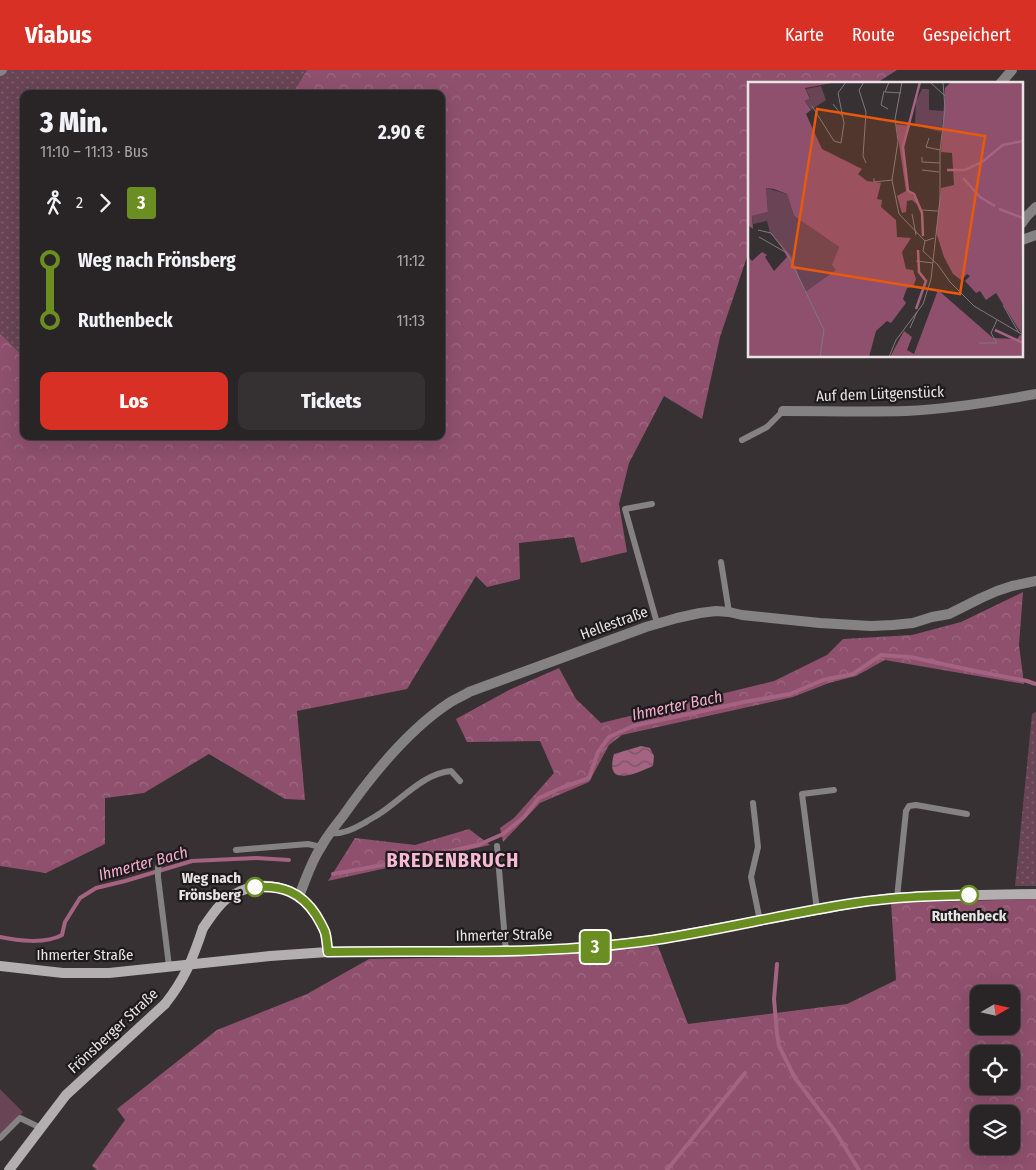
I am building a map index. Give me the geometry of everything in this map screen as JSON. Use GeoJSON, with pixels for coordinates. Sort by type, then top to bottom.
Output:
{"type":"FeatureCollection","features":[{"type":"Feature","properties":{"kind":"main road","name":"Frönsberger Straße"},"geometry":{"type":"LineString","coordinates":[[9,1170],[66,1095],[165,1004],[177,989],[186,972],[203,928],[213,912],[234,894],[255,887],[269,886],[289,890],[299,896],[318,917],[325,932],[328,952]]}},
{"type":"Feature","properties":{"kind":"main road","name":"Ihmerter Straße"},"geometry":{"type":"LineString","coordinates":[[0,966],[63,973],[100,973],[328,952],[506,952],[584,948],[654,940],[855,903],[897,898],[1036,894]]}},
{"type":"Feature","properties":{"kind":"street"},"geometry":{"type":"LineString","coordinates":[[1002,82],[1012,70]]}},
{"type":"Feature","properties":{"kind":"street"},"geometry":{"type":"LineString","coordinates":[[1024,220],[1036,207]]}},
{"type":"Feature","properties":{"kind":"street"},"geometry":{"type":"LineString","coordinates":[[1024,239],[1036,235]]}},
{"type":"Feature","properties":{"kind":"street","name":"Auf dem Lütgenstück"},"geometry":{"type":"LineString","coordinates":[[783,411],[916,410],[983,403],[1036,394]]}},
{"type":"Feature","properties":{"kind":"street","name":"Hellestraße"},"geometry":{"type":"LineString","coordinates":[[299,896],[321,847],[384,762],[416,730],[450,702],[469,692],[658,623],[700,613],[716,611],[820,623],[871,626],[893,625],[913,623],[949,614],[997,591],[1036,581]]}},
{"type":"Feature","properties":{"kind":"lane"},"geometry":{"type":"LineString","coordinates":[[742,440],[767,427],[783,411]]}},
{"type":"Feature","properties":{"kind":"lane"},"geometry":{"type":"LineString","coordinates":[[652,504],[625,509],[658,623]]}},
{"type":"Feature","properties":{"kind":"lane"},"geometry":{"type":"LineString","coordinates":[[722,562],[729,612]]}},
{"type":"Feature","properties":{"kind":"lane"},"geometry":{"type":"LineString","coordinates":[[330,834],[342,833],[358,826],[379,814],[418,785],[442,772],[451,771],[460,781]]}},
{"type":"Feature","properties":{"kind":"lane"},"geometry":{"type":"LineString","coordinates":[[817,910],[802,794],[834,790]]}},
{"type":"Feature","properties":{"kind":"lane"},"geometry":{"type":"LineString","coordinates":[[753,803],[758,847],[751,877],[760,920]]}},
{"type":"Feature","properties":{"kind":"lane"},"geometry":{"type":"LineString","coordinates":[[897,898],[906,810],[908,806],[916,805],[967,814]]}},
{"type":"Feature","properties":{"kind":"lane"},"geometry":{"type":"LineString","coordinates":[[236,850],[308,844],[321,847]]}},
{"type":"Feature","properties":{"kind":"lane"},"geometry":{"type":"LineString","coordinates":[[497,846],[506,952]]}},
{"type":"Feature","properties":{"kind":"lane"},"geometry":{"type":"LineString","coordinates":[[164,859],[158,866],[158,877],[169,966]]}},
{"type":"Feature","properties":{"kind":"lane"},"geometry":{"type":"LineString","coordinates":[[0,1138],[20,1118],[41,1128]]}},
{"type":"Feature","properties":{"kind":"shaded area"},"geometry":{"type":"Polygon","coordinates":[[[7,70],[307,70],[294,90],[20,90],[20,353],[0,333],[0,74],[7,70]]]}},
{"type":"Feature","properties":{"kind":"shaded area"},"geometry":{"type":"Polygon","coordinates":[[[1036,712],[1036,886],[1015,886],[1032,714],[1036,712]]]}},
{"type":"Feature","properties":{"kind":"shaded area"},"geometry":{"type":"Polygon","coordinates":[[[0,1089],[23,1112],[0,1137],[0,1089]]]}},
{"type":"Feature","properties":{"kind":"green space"},"geometry":{"type":"Polygon","coordinates":[[[307,70],[897,70],[878,82],[748,82],[748,254],[720,337],[702,419],[664,396],[629,463],[619,504],[627,552],[581,563],[574,537],[519,543],[520,579],[487,587],[476,576],[407,689],[297,711],[305,800],[285,799],[209,754],[144,793],[105,798],[105,844],[46,873],[0,866],[0,333],[20,353],[20,440],[445,440],[445,90],[294,90],[307,70]]]}},
{"type":"Feature","properties":{"kind":"green space"},"geometry":{"type":"Polygon","coordinates":[[[1023,592],[1019,645],[1024,684],[885,660],[856,676],[829,683],[793,697],[622,735],[609,745],[589,782],[540,803],[503,842],[500,828],[514,818],[554,773],[540,741],[467,742],[456,719],[509,690],[559,668],[576,699],[601,723],[774,681],[827,655],[843,639],[912,635],[961,622],[1023,592]]]}},
{"type":"Feature","properties":{"kind":"green space"},"geometry":{"type":"Polygon","coordinates":[[[469,829],[490,845],[328,881],[355,838],[415,845],[469,829]]]}},
{"type":"Feature","properties":{"kind":"green space"},"geometry":{"type":"Polygon","coordinates":[[[1036,899],[1036,1170],[97,1170],[92,1166],[125,1120],[117,1109],[217,1030],[307,994],[369,959],[542,956],[658,946],[688,1024],[847,1004],[896,980],[891,903],[1036,899]]]}},
{"type":"Feature","properties":{"kind":"water"},"geometry":{"type":"Polygon","coordinates":[[[641,746],[650,748],[654,756],[653,766],[631,775],[618,775],[614,772],[612,765],[614,754],[641,746]]]}},
{"type":"Feature","properties":{"kind":"waterway","name":"Ihmerter Bach"},"geometry":{"type":"LineString","coordinates":[[333,874],[478,845],[503,834],[524,817],[539,798],[589,778],[598,752],[609,737],[633,726],[790,694],[823,680],[853,674],[881,655],[910,657],[1036,684]]}},
{"type":"Feature","properties":{"kind":"waterway","name":"Ihmerter Bach"},"geometry":{"type":"LineString","coordinates":[[0,937],[32,941],[55,938],[62,935],[65,922],[80,898],[96,888],[192,861],[256,858],[289,860]]}},
{"type":"Feature","properties":{"kind":"waterway"},"geometry":{"type":"LineString","coordinates":[[777,964],[774,999],[779,1046],[795,1078],[835,1131],[859,1170]]}},
{"type":"Feature","properties":{"kind":"waterway"},"geometry":{"type":"LineString","coordinates":[[667,1170],[745,1073]]}},
{"type":"Feature","properties":{"kind":"bus line","name":"3"},"geometry":{"type":"LineString","coordinates":[[255,887],[269,886],[289,890],[299,896],[318,917],[325,932],[328,952],[506,952],[584,948],[669,938],[855,903],[897,898],[969,895]]}},
{"type":"Feature","properties":{"kind":"place","name":"Weg nach Frönsberg"},"geometry":{"type":"Point","coordinates":[255,887]}},
{"type":"Feature","properties":{"kind":"place","name":"Ruthenbeck"},"geometry":{"type":"Point","coordinates":[969,895]}},
{"type":"Feature","properties":{"kind":"district","name":"BREDENBRUCH"},"geometry":{"type":"Point","coordinates":[453,860]}}]}
